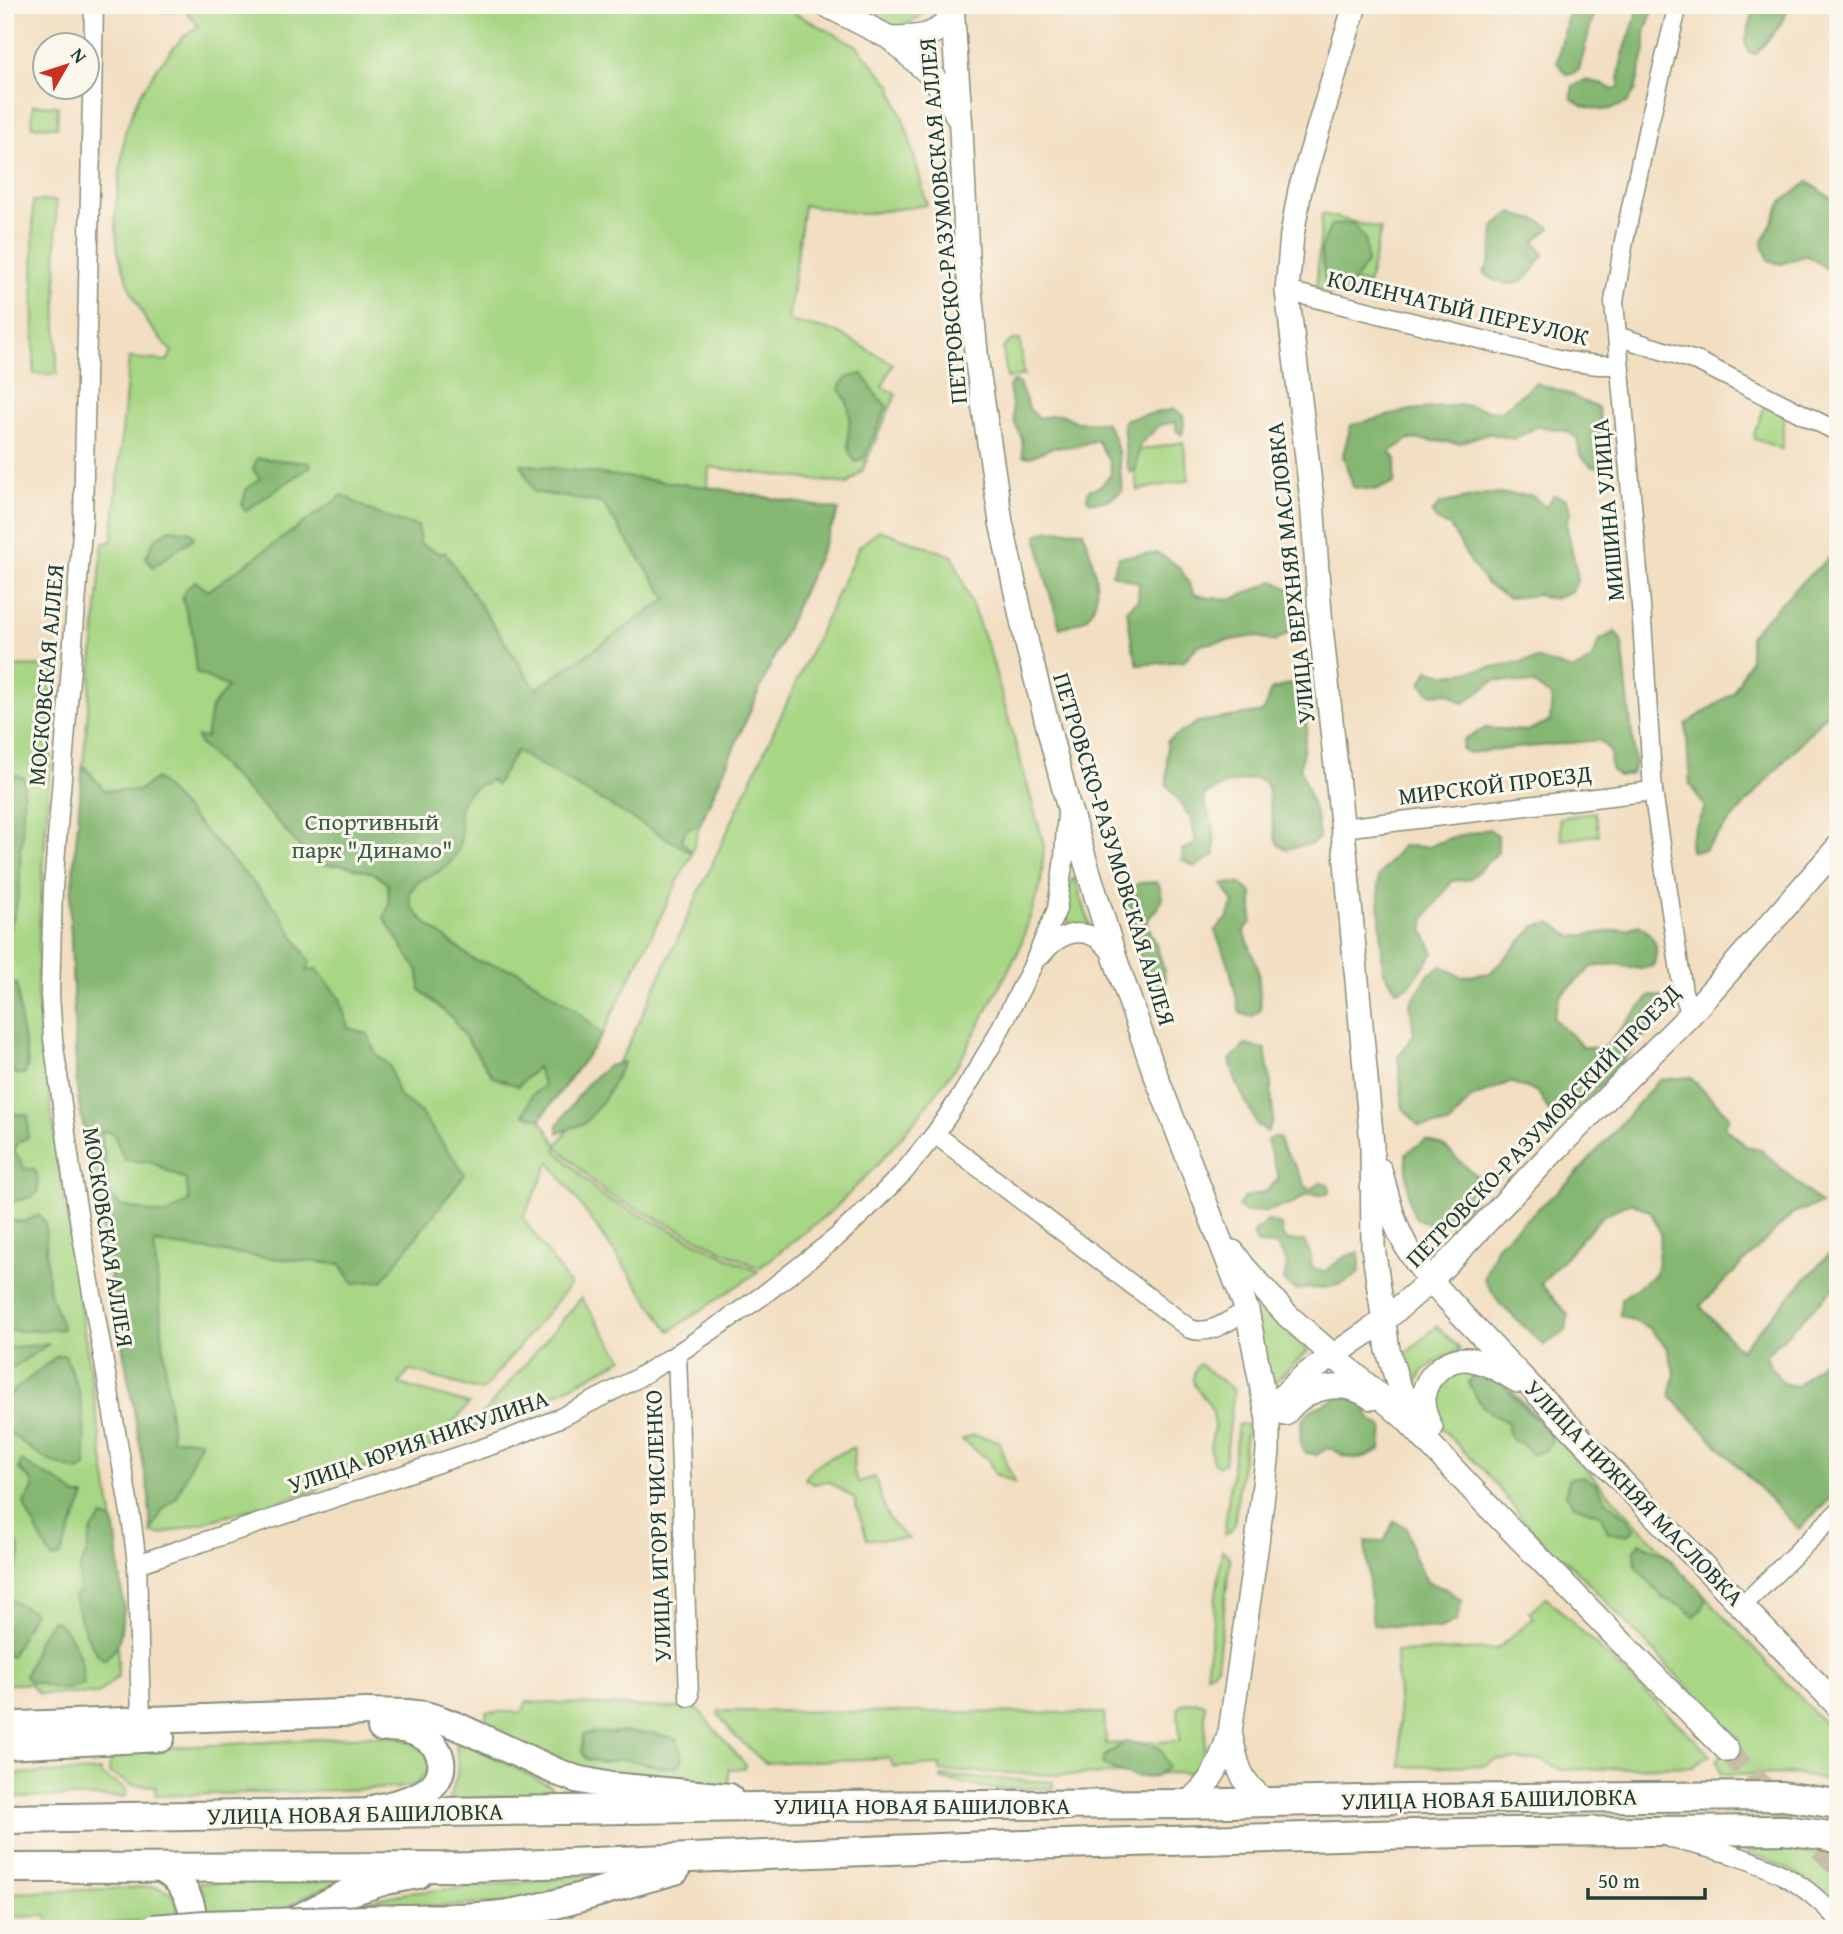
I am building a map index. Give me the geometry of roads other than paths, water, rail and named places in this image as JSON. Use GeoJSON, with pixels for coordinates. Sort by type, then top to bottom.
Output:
{"type":"FeatureCollection","features":[{"type":"Feature","properties":{"kind":"main road"},"geometry":{"type":"LineString","coordinates":[[5,1723],[19,1725],[367,1712],[425,1715],[457,1726],[576,1779],[611,1786],[814,1806]]}},
{"type":"Feature","properties":{"kind":"main road"},"geometry":{"type":"LineString","coordinates":[[5,1746],[398,1728],[416,1732],[430,1740],[439,1751],[442,1763],[439,1775],[433,1785],[423,1793],[397,1804],[340,1815]]}},
{"type":"Feature","properties":{"kind":"main road","name":"УЛИЦА НОВАЯ БАШИЛОВКА"},"geometry":{"type":"LineString","coordinates":[[5,1819],[814,1806],[1782,1796],[1838,1804]]}},
{"type":"Feature","properties":{"kind":"main road"},"geometry":{"type":"LineString","coordinates":[[1637,1830],[1784,1830],[1838,1839]]}},
{"type":"Feature","properties":{"kind":"main road","name":"УЛИЦА НОВАЯ БАШИЛОВКА"},"geometry":{"type":"LineString","coordinates":[[5,1868],[469,1867],[989,1846],[1637,1830]]}},
{"type":"Feature","properties":{"kind":"main road"},"geometry":{"type":"LineString","coordinates":[[153,1929],[506,1914],[549,1905],[683,1868],[771,1854]]}},
{"type":"Feature","properties":{"kind":"main road"},"geometry":{"type":"LineString","coordinates":[[159,1867],[174,1877],[187,1894],[192,1910],[192,1925],[189,1929]]}},
{"type":"Feature","properties":{"kind":"main road"},"geometry":{"type":"LineString","coordinates":[[276,1929],[347,1893],[386,1881],[469,1867]]}},
{"type":"Feature","properties":{"kind":"street","name":"МОСКОВСКАЯ АЛЛЕЯ"},"geometry":{"type":"LineString","coordinates":[[94,5],[83,519],[53,888],[50,995],[53,1039],[73,1184],[136,1564],[141,1720]]}},
{"type":"Feature","properties":{"kind":"street"},"geometry":{"type":"LineString","coordinates":[[826,5],[890,38],[934,78],[953,107],[961,129]]}},
{"type":"Feature","properties":{"kind":"street","name":"УЛИЦА ВЕРХНЯЯ МАСЛОВКА"},"geometry":{"type":"LineString","coordinates":[[1355,5],[1300,190],[1286,291],[1309,472],[1321,627],[1372,1144],[1373,1247],[1385,1333],[1393,1367],[1404,1398],[1423,1437]]}},
{"type":"Feature","properties":{"kind":"street","name":"МИШИНА УЛИЦА"},"geometry":{"type":"LineString","coordinates":[[1678,5],[1648,127],[1624,241],[1615,302],[1641,605],[1653,791],[1683,992],[1691,1014]]}},
{"type":"Feature","properties":{"kind":"street"},"geometry":{"type":"LineString","coordinates":[[890,38],[923,37],[935,32],[945,25],[952,8]]}},
{"type":"Feature","properties":{"kind":"street","name":"ПЕТРОВСКО-РАЗУМОВСКАЯ АЛЛЕЯ"},"geometry":{"type":"LineString","coordinates":[[952,8],[972,326],[999,509],[1027,644],[1067,801],[1115,958],[1153,1068],[1247,1310],[1268,1420],[1268,1452],[1258,1543],[1230,1732],[1221,1760],[1210,1781],[1186,1804]]}},
{"type":"Feature","properties":{"kind":"street","name":"КОЛЕНЧАТЫЙ ПЕРЕУЛОК"},"geometry":{"type":"LineString","coordinates":[[1286,291],[1567,361],[1619,365]]}},
{"type":"Feature","properties":{"kind":"street","name":"КОЛЕНЧАТЫЙ ПЕРЕУЛОК"},"geometry":{"type":"LineString","coordinates":[[1617,336],[1699,362],[1838,432]]}},
{"type":"Feature","properties":{"kind":"street","name":"МИРСКОЙ ПРОЕЗД"},"geometry":{"type":"LineString","coordinates":[[1342,828],[1653,791]]}},
{"type":"Feature","properties":{"kind":"street","name":"УЛИЦА ЮРИЯ НИКУЛИНА"},"geometry":{"type":"LineString","coordinates":[[136,1564],[511,1439],[597,1400],[677,1354],[762,1296],[837,1237],[903,1173],[935,1134],[993,1043],[1052,921],[1065,858],[1067,801]]}},
{"type":"Feature","properties":{"kind":"street","name":"ПЕТРОВСКО-РАЗУМОВСКИЙ ПРОЕЗД"},"geometry":{"type":"LineString","coordinates":[[1268,1420],[1274,1404],[1316,1366],[1385,1320],[1431,1280],[1560,1144],[1691,1014],[1838,848]]}},
{"type":"Feature","properties":{"kind":"street","name":"УЛИЦА ЮРИЯ НИКУЛИНА"},"geometry":{"type":"LineString","coordinates":[[1032,967],[1049,945],[1071,934],[1090,935],[1107,947],[1115,958]]}},
{"type":"Feature","properties":{"kind":"street"},"geometry":{"type":"LineString","coordinates":[[935,1134],[1190,1329],[1208,1331],[1247,1310]]}},
{"type":"Feature","properties":{"kind":"street","name":"УЛИЦА ВЕРХНЯЯ МАСЛОВКА"},"geometry":{"type":"LineString","coordinates":[[1372,1144],[1400,1235],[1410,1254],[1431,1280]]}},
{"type":"Feature","properties":{"kind":"street","name":"ПЕТРОВСКО-РАЗУМОВСКАЯ АЛЛЕЯ"},"geometry":{"type":"LineString","coordinates":[[1219,1233],[1266,1293],[1333,1356]]}},
{"type":"Feature","properties":{"kind":"street","name":"УЛИЦА НИЖНЯЯ МАСЛОВКА"},"geometry":{"type":"LineString","coordinates":[[1431,1280],[1838,1706]]}},
{"type":"Feature","properties":{"kind":"street","name":"УЛИЦА ИГОРЯ ЧИСЛЕНКО"},"geometry":{"type":"LineString","coordinates":[[677,1354],[689,1697]]}},
{"type":"Feature","properties":{"kind":"street"},"geometry":{"type":"LineString","coordinates":[[1333,1356],[1407,1420],[1727,1750]]}},
{"type":"Feature","properties":{"kind":"street"},"geometry":{"type":"LineString","coordinates":[[1458,1473],[1424,1412],[1425,1389],[1431,1377],[1447,1364],[1466,1359],[1491,1367],[1536,1391]]}},
{"type":"Feature","properties":{"kind":"street","name":"ПЕТРОВСКО-РАЗУМОВСКАЯ АЛЛЕЯ"},"geometry":{"type":"LineString","coordinates":[[1268,1452],[1280,1422],[1290,1408],[1299,1399],[1328,1386],[1344,1386],[1367,1394],[1407,1420]]}},
{"type":"Feature","properties":{"kind":"street"},"geometry":{"type":"LineString","coordinates":[[1742,1606],[1838,1512]]}},
{"type":"Feature","properties":{"kind":"street","name":"ПЕТРОВСКО-РАЗУМОВСКАЯ АЛЛЕЯ"},"geometry":{"type":"LineString","coordinates":[[1230,1732],[1241,1774],[1248,1787],[1268,1802]]}},
{"type":"Feature","properties":{"kind":"street"},"geometry":{"type":"LineString","coordinates":[[1637,1830],[1716,1850],[1770,1869],[1810,1892],[1838,1919]]}},
{"type":"Feature","properties":{"kind":"tunnel"},"geometry":{"type":"LineString","coordinates":[[1727,1750],[1838,1866]]}},
{"type":"Feature","properties":{"kind":"park label","name":"Спортивный парк \"Динамо\""},"geometry":{"type":"Point","coordinates":[372,836]}}]}
